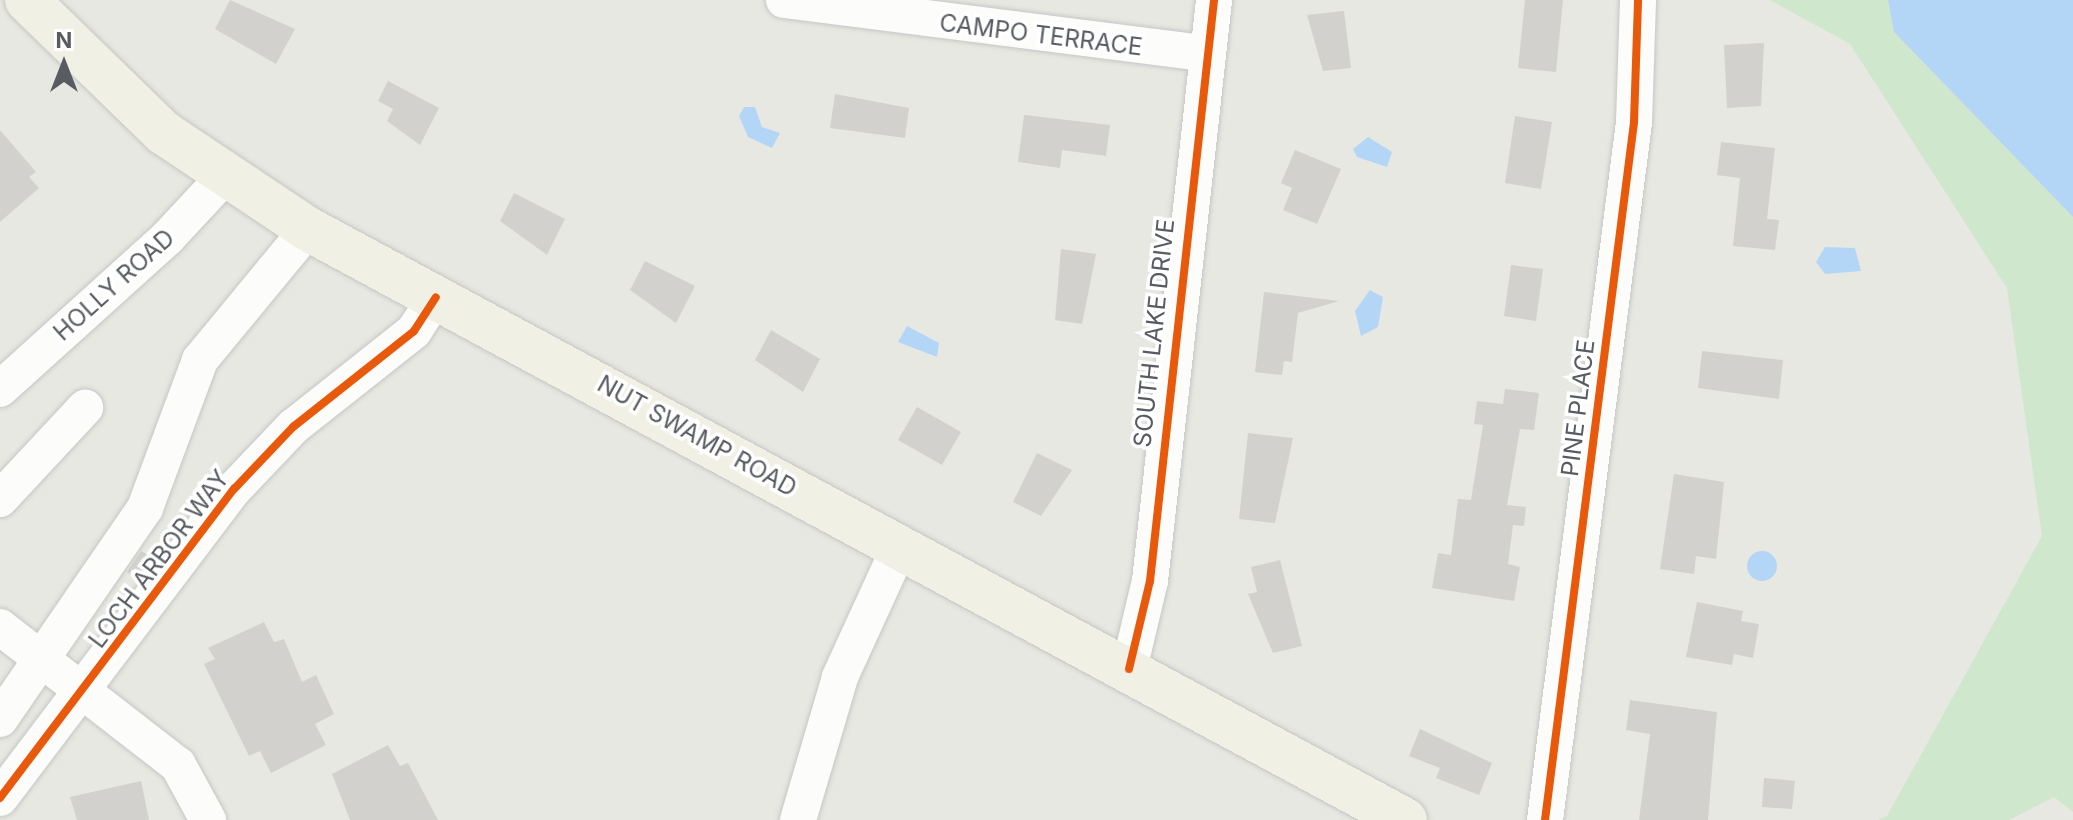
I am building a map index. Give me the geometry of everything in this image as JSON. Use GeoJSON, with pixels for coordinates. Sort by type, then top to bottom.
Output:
{"type":"FeatureCollection","features":[{"type":"Feature","properties":{"kind":"main road","name":"NUT SWAMP ROAD"},"geometry":{"type":"LineString","coordinates":[[27,0],[127,103],[224,177],[308,229],[1405,820]]}},
{"type":"Feature","properties":{"kind":"street","name":"CAMPO TERRACE"},"geometry":{"type":"LineString","coordinates":[[784,0],[1204,53]]}},
{"type":"Feature","properties":{"kind":"street","name":"SOUTH LAKE DRIVE"},"geometry":{"type":"LineString","coordinates":[[1129,669],[1150,581],[1204,53],[1214,0]]}},
{"type":"Feature","properties":{"kind":"street","name":"PINE PLACE"},"geometry":{"type":"LineString","coordinates":[[1545,820],[1634,122],[1638,0]]}},
{"type":"Feature","properties":{"kind":"street","name":"HOLLY ROAD"},"geometry":{"type":"LineString","coordinates":[[0,389],[168,237],[224,177]]}},
{"type":"Feature","properties":{"kind":"street","name":"LOCH ARBOR WAY"},"geometry":{"type":"LineString","coordinates":[[0,719],[145,508],[200,360],[308,229]]}},
{"type":"Feature","properties":{"kind":"street","name":"LOCH ARBOR WAY"},"geometry":{"type":"LineString","coordinates":[[0,798],[84,691],[193,541],[293,427],[414,331],[436,297]]}},
{"type":"Feature","properties":{"kind":"street"},"geometry":{"type":"LineString","coordinates":[[0,499],[85,408]]}},
{"type":"Feature","properties":{"kind":"street"},"geometry":{"type":"LineString","coordinates":[[145,508],[193,541]]}},
{"type":"Feature","properties":{"kind":"street"},"geometry":{"type":"LineString","coordinates":[[798,820],[840,677],[899,548]]}},
{"type":"Feature","properties":{"kind":"street"},"geometry":{"type":"LineString","coordinates":[[0,627],[178,765],[208,820]]}},
{"type":"Feature","properties":{"kind":"green space"},"geometry":{"type":"Polygon","coordinates":[[[1770,0],[1888,0],[1894,32],[2073,217],[2073,812],[2054,797],[2009,820],[1878,820],[1887,816],[2042,536],[2007,288],[1850,44],[1770,0]]]}},
{"type":"Feature","properties":{"kind":"water"},"geometry":{"type":"Polygon","coordinates":[[[1888,0],[2073,0],[2073,217],[1894,32],[1888,0]]]}},
{"type":"Feature","properties":{"kind":"water"},"geometry":{"type":"Polygon","coordinates":[[[744,107],[755,107],[762,127],[780,133],[772,148],[748,137],[739,116],[744,107]]]}},
{"type":"Feature","properties":{"kind":"water"},"geometry":{"type":"Polygon","coordinates":[[[1368,137],[1392,152],[1387,167],[1357,157],[1353,149],[1368,137]]]}},
{"type":"Feature","properties":{"kind":"water"},"geometry":{"type":"Polygon","coordinates":[[[1825,247],[1855,248],[1861,271],[1825,274],[1816,262],[1825,247]]]}},
{"type":"Feature","properties":{"kind":"water"},"geometry":{"type":"Polygon","coordinates":[[[1370,290],[1383,297],[1378,327],[1361,336],[1355,311],[1370,290]]]}},
{"type":"Feature","properties":{"kind":"water"},"geometry":{"type":"Polygon","coordinates":[[[907,326],[939,343],[937,357],[898,342],[907,326]]]}},
{"type":"Feature","properties":{"kind":"water"},"geometry":{"type":"Polygon","coordinates":[[[1762,551],[1768,552],[1776,560],[1776,572],[1768,580],[1762,581],[1756,580],[1748,572],[1747,566],[1748,560],[1756,552],[1762,551]]]}},
{"type":"Feature","properties":{"kind":"building"},"geometry":{"type":"Polygon","coordinates":[[[230,0],[295,29],[276,64],[215,29],[230,0]]]}},
{"type":"Feature","properties":{"kind":"building"},"geometry":{"type":"Polygon","coordinates":[[[1525,0],[1563,0],[1556,72],[1518,68],[1525,0]]]}},
{"type":"Feature","properties":{"kind":"building"},"geometry":{"type":"Polygon","coordinates":[[[1344,11],[1351,68],[1323,71],[1307,15],[1344,11]]]}},
{"type":"Feature","properties":{"kind":"building"},"geometry":{"type":"Polygon","coordinates":[[[1764,43],[1761,106],[1727,108],[1724,45],[1764,43]]]}},
{"type":"Feature","properties":{"kind":"building"},"geometry":{"type":"Polygon","coordinates":[[[388,81],[439,108],[420,145],[387,121],[393,109],[378,101],[388,81]]]}},
{"type":"Feature","properties":{"kind":"building"},"geometry":{"type":"Polygon","coordinates":[[[835,94],[909,108],[905,138],[830,128],[835,94]]]}},
{"type":"Feature","properties":{"kind":"building"},"geometry":{"type":"Polygon","coordinates":[[[1024,115],[1110,125],[1106,156],[1062,150],[1060,168],[1018,162],[1024,115]]]}},
{"type":"Feature","properties":{"kind":"building"},"geometry":{"type":"Polygon","coordinates":[[[1515,116],[1552,122],[1541,189],[1505,183],[1515,116]]]}},
{"type":"Feature","properties":{"kind":"building"},"geometry":{"type":"Polygon","coordinates":[[[0,130],[36,172],[29,177],[39,188],[0,222],[0,130]]]}},
{"type":"Feature","properties":{"kind":"building"},"geometry":{"type":"Polygon","coordinates":[[[1721,142],[1775,148],[1767,219],[1779,220],[1775,250],[1733,246],[1740,178],[1717,175],[1721,142]]]}},
{"type":"Feature","properties":{"kind":"building"},"geometry":{"type":"Polygon","coordinates":[[[1295,150],[1341,169],[1317,224],[1283,210],[1292,188],[1281,183],[1295,150]]]}},
{"type":"Feature","properties":{"kind":"building"},"geometry":{"type":"Polygon","coordinates":[[[514,193],[565,219],[547,255],[500,221],[514,193]]]}},
{"type":"Feature","properties":{"kind":"building"},"geometry":{"type":"Polygon","coordinates":[[[1061,249],[1096,254],[1082,324],[1055,320],[1061,249]]]}},
{"type":"Feature","properties":{"kind":"building"},"geometry":{"type":"Polygon","coordinates":[[[645,261],[695,286],[676,323],[630,290],[645,261]]]}},
{"type":"Feature","properties":{"kind":"building"},"geometry":{"type":"Polygon","coordinates":[[[1511,265],[1543,269],[1536,321],[1504,316],[1511,265]]]}},
{"type":"Feature","properties":{"kind":"building"},"geometry":{"type":"Polygon","coordinates":[[[1264,292],[1339,301],[1298,313],[1292,362],[1284,361],[1282,375],[1255,372],[1264,292]]]}},
{"type":"Feature","properties":{"kind":"building"},"geometry":{"type":"Polygon","coordinates":[[[771,330],[820,359],[803,392],[755,360],[771,330]]]}},
{"type":"Feature","properties":{"kind":"building"},"geometry":{"type":"Polygon","coordinates":[[[1702,351],[1783,360],[1779,399],[1698,388],[1702,351]]]}},
{"type":"Feature","properties":{"kind":"building"},"geometry":{"type":"Polygon","coordinates":[[[1505,389],[1539,393],[1534,430],[1520,429],[1507,505],[1526,507],[1524,526],[1513,525],[1508,564],[1520,567],[1514,601],[1432,588],[1438,553],[1451,555],[1458,499],[1471,500],[1483,425],[1474,424],[1477,401],[1503,404],[1505,389]]]}},
{"type":"Feature","properties":{"kind":"building"},"geometry":{"type":"Polygon","coordinates":[[[917,407],[961,432],[942,465],[898,440],[917,407]]]}},
{"type":"Feature","properties":{"kind":"building"},"geometry":{"type":"Polygon","coordinates":[[[1248,433],[1293,438],[1275,523],[1239,519],[1248,433]]]}},
{"type":"Feature","properties":{"kind":"building"},"geometry":{"type":"Polygon","coordinates":[[[1037,453],[1072,470],[1041,516],[1013,502],[1037,453]]]}},
{"type":"Feature","properties":{"kind":"building"},"geometry":{"type":"Polygon","coordinates":[[[1674,474],[1724,482],[1716,559],[1696,556],[1694,574],[1660,569],[1674,474]]]}},
{"type":"Feature","properties":{"kind":"building"},"geometry":{"type":"Polygon","coordinates":[[[141,551],[155,558],[138,580],[127,572],[141,551]]]}},
{"type":"Feature","properties":{"kind":"building"},"geometry":{"type":"Polygon","coordinates":[[[1280,560],[1302,646],[1273,653],[1248,594],[1257,592],[1251,567],[1280,560]]]}},
{"type":"Feature","properties":{"kind":"building"},"geometry":{"type":"Polygon","coordinates":[[[1697,602],[1743,611],[1741,621],[1759,624],[1753,658],[1734,654],[1732,665],[1686,657],[1697,602]]]}},
{"type":"Feature","properties":{"kind":"building"},"geometry":{"type":"Polygon","coordinates":[[[264,622],[274,642],[284,639],[302,682],[316,675],[334,714],[315,724],[326,745],[271,773],[260,751],[249,756],[204,664],[215,659],[208,648],[264,622]]]}},
{"type":"Feature","properties":{"kind":"building"},"geometry":{"type":"Polygon","coordinates":[[[1630,700],[1717,712],[1708,820],[1639,820],[1650,734],[1626,730],[1630,700]]]}},
{"type":"Feature","properties":{"kind":"building"},"geometry":{"type":"Polygon","coordinates":[[[1420,729],[1492,763],[1479,795],[1436,778],[1440,768],[1409,756],[1420,729]]]}},
{"type":"Feature","properties":{"kind":"building"},"geometry":{"type":"Polygon","coordinates":[[[388,745],[400,766],[408,763],[438,820],[350,820],[332,774],[388,745]]]}},
{"type":"Feature","properties":{"kind":"building"},"geometry":{"type":"Polygon","coordinates":[[[1764,778],[1795,781],[1792,809],[1762,807],[1764,778]]]}},
{"type":"Feature","properties":{"kind":"building"},"geometry":{"type":"Polygon","coordinates":[[[141,781],[149,820],[77,820],[70,797],[141,781]]]}},
{"type":"Feature","properties":{"kind":"cycle path"},"geometry":{"type":"LineString","coordinates":[[1129,669],[1150,581],[1214,0]]}},
{"type":"Feature","properties":{"kind":"cycle path"},"geometry":{"type":"LineString","coordinates":[[1545,820],[1634,122],[1638,0]]}},
{"type":"Feature","properties":{"kind":"cycle path"},"geometry":{"type":"LineString","coordinates":[[0,798],[234,489],[293,427],[414,331],[436,297]]}}]}
